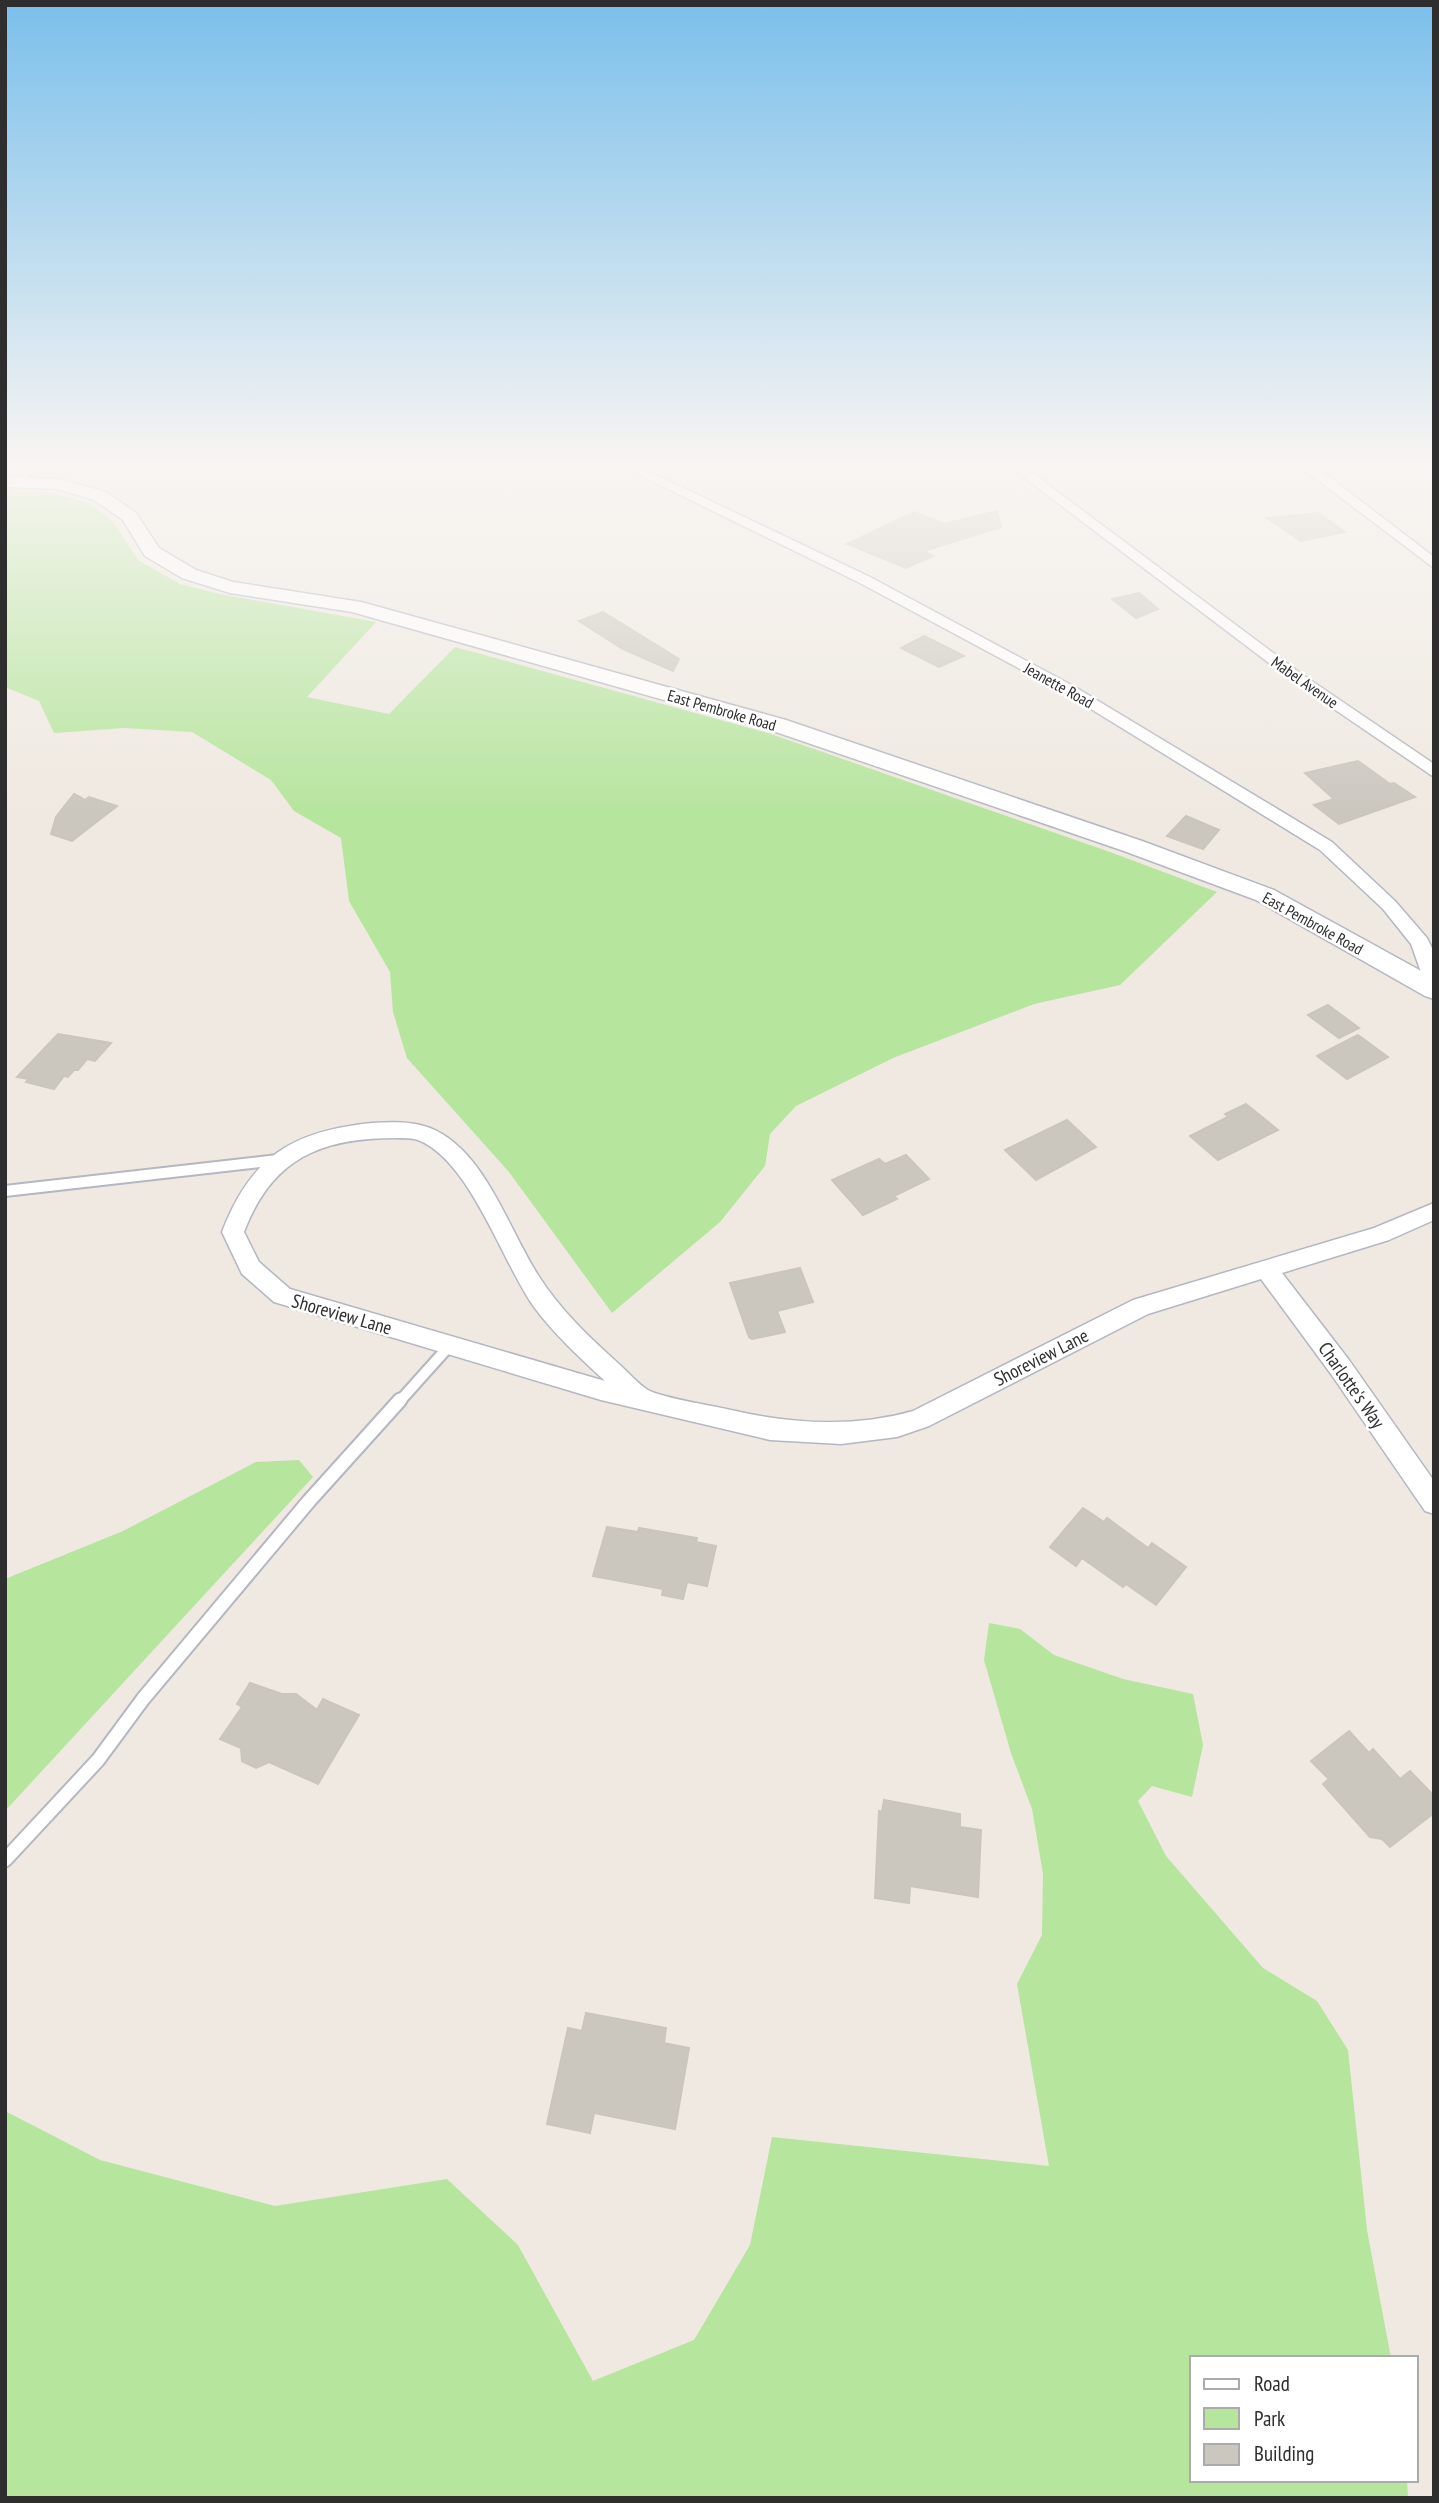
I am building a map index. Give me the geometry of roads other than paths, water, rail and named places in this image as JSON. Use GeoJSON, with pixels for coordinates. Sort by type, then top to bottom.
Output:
{"type":"FeatureCollection","features":[{"type":"Feature","properties":{"kind":"street","name":"East Pembroke Road"},"geometry":{"type":"LineString","coordinates":[[207,580],[230,587],[354,606],[778,725],[1133,846],[1265,895],[1434,990]]}},
{"type":"Feature","properties":{"kind":"street","name":"Jeanette Road"},"geometry":{"type":"LineString","coordinates":[[865,580],[1058,683],[1326,846],[1389,905],[1420,942],[1431,968],[1434,985]]}},
{"type":"Feature","properties":{"kind":"street","name":"Mabel Avenue"},"geometry":{"type":"LineString","coordinates":[[1167,580],[1284,668],[1434,772]]}},
{"type":"Feature","properties":{"kind":"street","name":"Shoreview Lane"},"geometry":{"type":"LineString","coordinates":[[640,1398],[583,1347],[541,1300],[476,1184],[456,1156],[422,1133],[361,1131],[317,1140],[278,1160],[242,1205],[233,1232],[250,1268],[282,1296],[601,1390],[771,1429],[841,1433],[897,1426],[920,1419],[1141,1307],[1381,1234],[1434,1211]]}},
{"type":"Feature","properties":{"kind":"street","name":"Charlotte's Way"},"geometry":{"type":"LineString","coordinates":[[1268,1270],[1340,1367],[1434,1503]]}},
{"type":"Feature","properties":{"kind":"lane"},"geometry":{"type":"LineString","coordinates":[[5,1191],[278,1160]]}},
{"type":"Feature","properties":{"kind":"lane"},"geometry":{"type":"LineString","coordinates":[[5,1860],[98,1760],[143,1699],[309,1501],[451,1344]]}}]}
